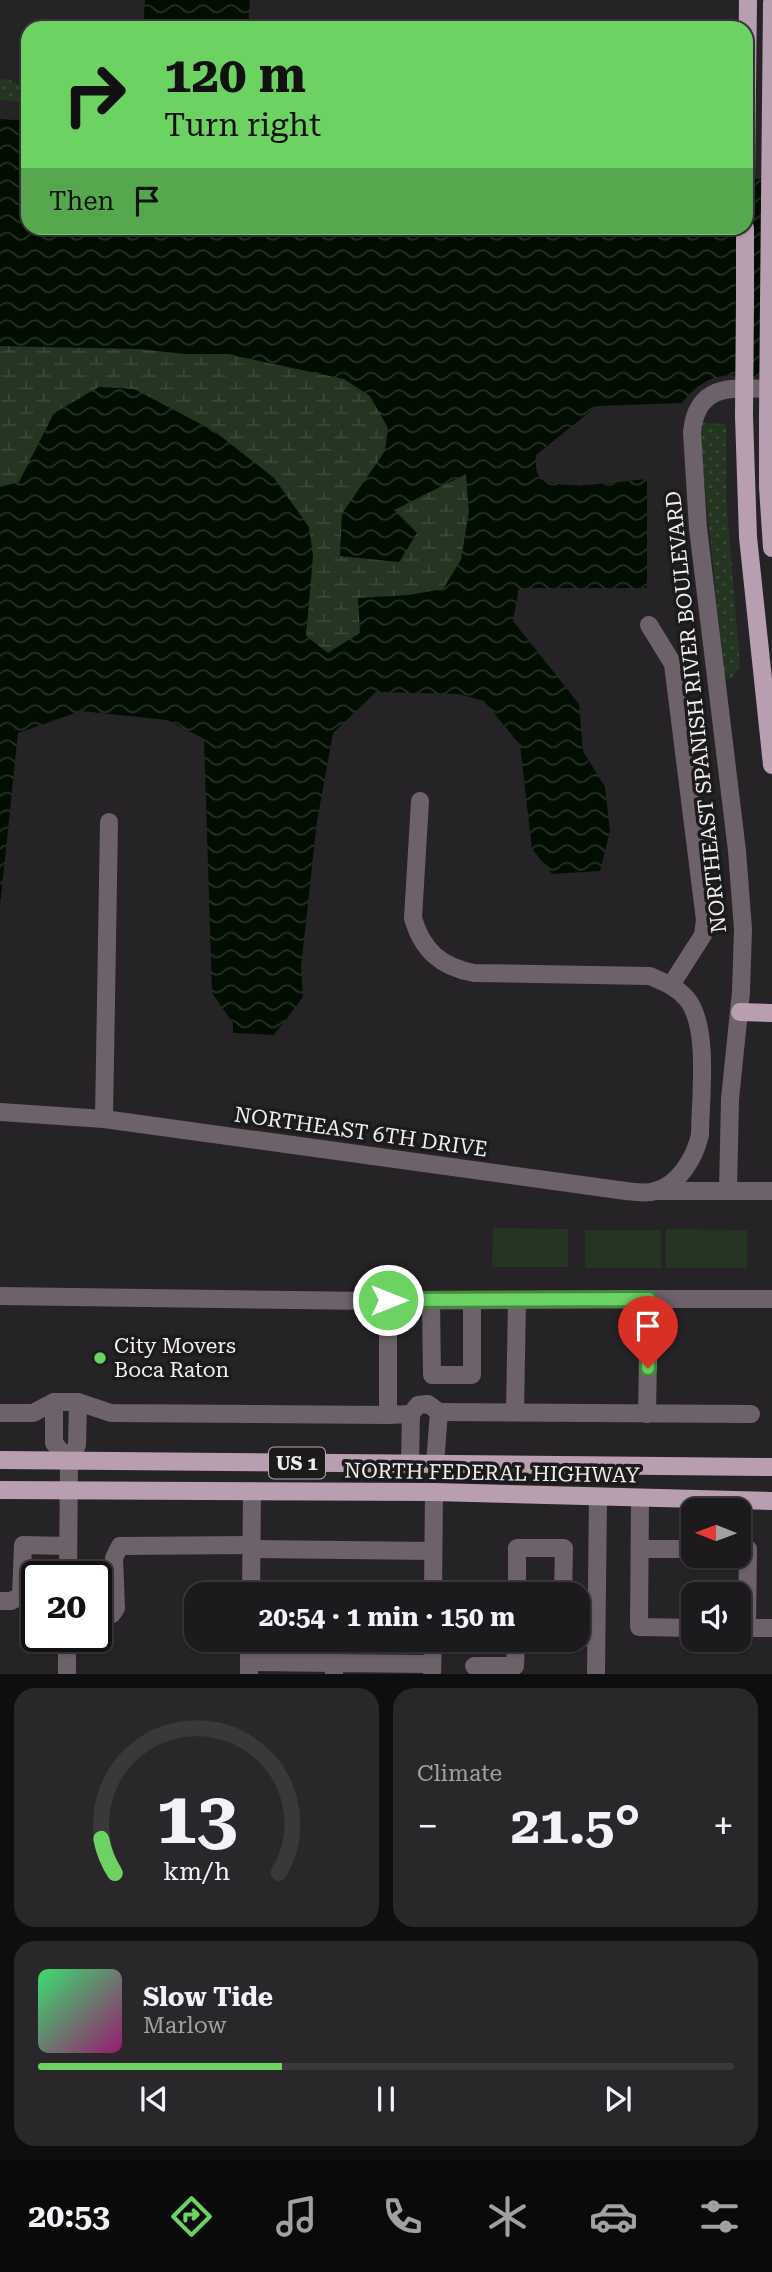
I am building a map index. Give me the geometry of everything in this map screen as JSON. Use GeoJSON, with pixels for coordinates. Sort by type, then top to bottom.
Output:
{"type":"FeatureCollection","features":[{"type":"Feature","properties":{"kind":"main road"},"geometry":{"type":"LineString","coordinates":[[748,0],[748,21]]}},
{"type":"Feature","properties":{"kind":"main road"},"geometry":{"type":"LineString","coordinates":[[772,3],[768,416],[768,487],[772,548]]}},
{"type":"Feature","properties":{"kind":"main road"},"geometry":{"type":"LineString","coordinates":[[745,235],[744,416],[748,537],[772,765]]}},
{"type":"Feature","properties":{"kind":"main road"},"geometry":{"type":"LineString","coordinates":[[740,1012],[772,1013]]}},
{"type":"Feature","properties":{"kind":"main road","name":"NORTH FEDERAL HIGHWAY"},"geometry":{"type":"LineString","coordinates":[[0,1460],[772,1467]]}},
{"type":"Feature","properties":{"kind":"main road"},"geometry":{"type":"LineString","coordinates":[[382,1492],[416,1483],[435,1464]]}},
{"type":"Feature","properties":{"kind":"main road"},"geometry":{"type":"LineString","coordinates":[[433,1492],[444,1481],[486,1464]]}},
{"type":"Feature","properties":{"kind":"main road","name":"NORTH FEDERAL HIGHWAY"},"geometry":{"type":"LineString","coordinates":[[0,1490],[433,1492],[772,1501]]}},
{"type":"Feature","properties":{"kind":"street","name":"NORTHEAST SPANISH RIVER BOULEVARD"},"geometry":{"type":"LineString","coordinates":[[729,1191],[730,1099],[740,1012],[743,954],[740,879],[698,528],[692,432],[700,405],[716,392],[733,388],[772,389]]}},
{"type":"Feature","properties":{"kind":"street"},"geometry":{"type":"LineString","coordinates":[[649,625],[673,664],[705,919],[703,935],[671,985]]}},
{"type":"Feature","properties":{"kind":"street"},"geometry":{"type":"LineString","coordinates":[[420,801],[413,918],[420,939],[434,956],[459,971],[474,973],[650,976],[671,985],[687,999],[699,1026],[700,1135],[697,1149],[675,1180],[656,1191]]}},
{"type":"Feature","properties":{"kind":"street"},"geometry":{"type":"LineString","coordinates":[[104,1119],[109,822]]}},
{"type":"Feature","properties":{"kind":"street","name":"NORTHEAST 6TH DRIVE"},"geometry":{"type":"LineString","coordinates":[[0,1112],[104,1119],[626,1191],[772,1191]]}},
{"type":"Feature","properties":{"kind":"street"},"geometry":{"type":"LineString","coordinates":[[0,1296],[431,1301],[772,1298]]}},
{"type":"Feature","properties":{"kind":"street"},"geometry":{"type":"LineString","coordinates":[[647,1413],[649,1299]]}},
{"type":"Feature","properties":{"kind":"street"},"geometry":{"type":"LineString","coordinates":[[388,1300],[388,1415]]}},
{"type":"Feature","properties":{"kind":"street"},"geometry":{"type":"LineString","coordinates":[[515,1412],[517,1300]]}},
{"type":"Feature","properties":{"kind":"street"},"geometry":{"type":"LineString","coordinates":[[431,1301],[432,1375],[472,1375],[472,1301]]}},
{"type":"Feature","properties":{"kind":"street"},"geometry":{"type":"LineString","coordinates":[[0,1413],[33,1413],[54,1402],[78,1402],[111,1413],[411,1414]]}},
{"type":"Feature","properties":{"kind":"street"},"geometry":{"type":"LineString","coordinates":[[54,1402],[54,1443],[69,1461]]}},
{"type":"Feature","properties":{"kind":"street"},"geometry":{"type":"LineString","coordinates":[[68,1561],[69,1461],[78,1445],[78,1402]]}},
{"type":"Feature","properties":{"kind":"street"},"geometry":{"type":"LineString","coordinates":[[410,1464],[411,1414],[414,1408],[423,1404],[432,1405],[439,1412],[751,1415]]}},
{"type":"Feature","properties":{"kind":"street"},"geometry":{"type":"LineString","coordinates":[[435,1464],[439,1412]]}},
{"type":"Feature","properties":{"kind":"street"},"geometry":{"type":"LineString","coordinates":[[251,1582],[252,1491]]}},
{"type":"Feature","properties":{"kind":"street"},"geometry":{"type":"LineString","coordinates":[[433,1492],[433,1582]]}},
{"type":"Feature","properties":{"kind":"street"},"geometry":{"type":"LineString","coordinates":[[596,1674],[598,1497]]}},
{"type":"Feature","properties":{"kind":"street"},"geometry":{"type":"LineString","coordinates":[[640,1499],[639,1627],[681,1628]]}},
{"type":"Feature","properties":{"kind":"street"},"geometry":{"type":"LineString","coordinates":[[0,1601],[11,1601],[21,1596],[23,1545],[68,1546]]}},
{"type":"Feature","properties":{"kind":"street"},"geometry":{"type":"LineString","coordinates":[[112,1614],[116,1608],[114,1559],[120,1546],[433,1551]]}},
{"type":"Feature","properties":{"kind":"street"},"geometry":{"type":"LineString","coordinates":[[517,1582],[517,1548],[564,1548],[563,1582]]}},
{"type":"Feature","properties":{"kind":"street"},"geometry":{"type":"LineString","coordinates":[[640,1549],[681,1549]]}},
{"type":"Feature","properties":{"kind":"street"},"geometry":{"type":"LineString","coordinates":[[590,1595],[597,1595]]}},
{"type":"Feature","properties":{"kind":"street"},"geometry":{"type":"LineString","coordinates":[[751,1629],[772,1628]]}},
{"type":"Feature","properties":{"kind":"street"},"geometry":{"type":"LineString","coordinates":[[590,1637],[596,1637]]}},
{"type":"Feature","properties":{"kind":"street"},"geometry":{"type":"LineString","coordinates":[[67,1652],[67,1674]]}},
{"type":"Feature","properties":{"kind":"street"},"geometry":{"type":"LineString","coordinates":[[474,1666],[515,1666],[516,1652]]}},
{"type":"Feature","properties":{"kind":"street"},"geometry":{"type":"LineString","coordinates":[[249,1668],[432,1669]]}},
{"type":"Feature","properties":{"kind":"green space"},"geometry":{"type":"Polygon","coordinates":[[[0,79],[10,80],[21,87],[21,102],[0,100],[0,79]]]}},
{"type":"Feature","properties":{"kind":"green space"},"geometry":{"type":"Polygon","coordinates":[[[0,346],[227,354],[344,379],[370,396],[388,428],[385,451],[342,514],[340,556],[394,510],[466,473],[469,511],[461,560],[443,589],[409,595],[360,633],[328,653],[0,671],[0,346]]]}},
{"type":"Feature","properties":{"kind":"green space"},"geometry":{"type":"Polygon","coordinates":[[[701,423],[726,424],[726,498],[740,666],[731,679],[725,678],[699,431],[701,423]]]}},
{"type":"Feature","properties":{"kind":"green space"},"geometry":{"type":"Polygon","coordinates":[[[493,1228],[568,1229],[568,1267],[492,1267],[493,1228]]]}},
{"type":"Feature","properties":{"kind":"green space"},"geometry":{"type":"Polygon","coordinates":[[[666,1229],[747,1230],[747,1268],[666,1268],[666,1229]]]}},
{"type":"Feature","properties":{"kind":"green space"},"geometry":{"type":"Polygon","coordinates":[[[585,1230],[661,1230],[661,1268],[585,1268],[585,1230]]]}},
{"type":"Feature","properties":{"kind":"water"},"geometry":{"type":"Polygon","coordinates":[[[145,0],[250,0],[248,21],[144,21],[145,0]]]}},
{"type":"Feature","properties":{"kind":"water"},"geometry":{"type":"Polygon","coordinates":[[[0,119],[21,120],[21,235],[753,235],[753,179],[772,178],[772,377],[722,376],[702,384],[682,403],[597,406],[536,455],[537,472],[543,479],[554,483],[587,485],[647,479],[647,588],[519,588],[513,621],[579,704],[583,751],[605,787],[610,831],[600,871],[552,874],[532,849],[520,745],[484,701],[459,694],[376,692],[333,733],[317,821],[301,967],[303,997],[274,1035],[233,1033],[233,1023],[212,993],[204,739],[167,720],[81,711],[18,733],[0,907],[0,487],[19,482],[54,413],[99,387],[134,389],[214,431],[274,478],[309,527],[313,556],[306,636],[328,653],[360,633],[358,598],[409,595],[443,589],[461,560],[469,511],[466,474],[394,510],[417,533],[399,562],[340,556],[342,514],[385,451],[388,428],[370,396],[344,379],[227,354],[0,346],[0,119]]]}},
{"type":"Feature","properties":{"kind":"place","name":"City Movers Boca Raton"},"geometry":{"type":"Point","coordinates":[100,1358]}},
{"type":"Feature","properties":{"kind":"route"},"geometry":{"type":"LineString","coordinates":[[388,1300],[649,1299],[648,1368]]}}]}
